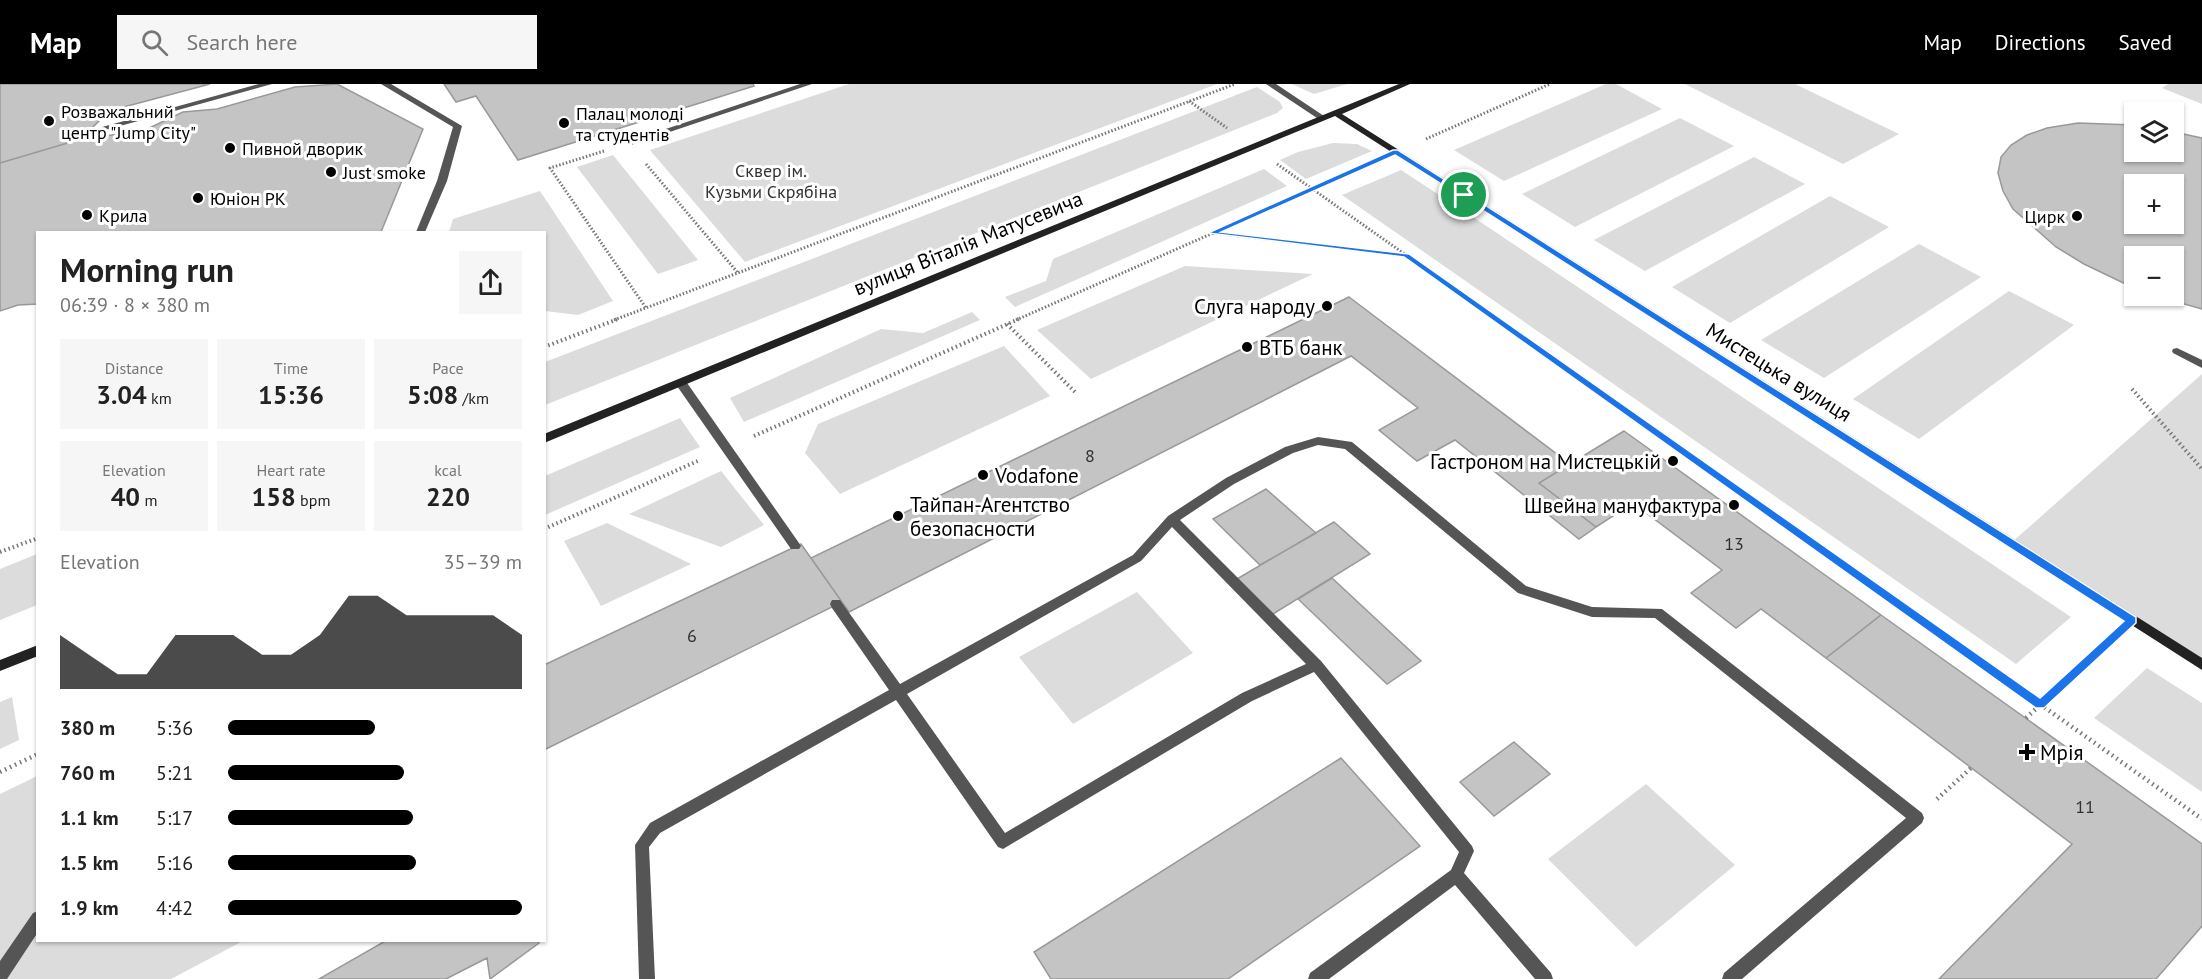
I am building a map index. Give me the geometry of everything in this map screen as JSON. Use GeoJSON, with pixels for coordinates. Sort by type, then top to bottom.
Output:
{"type":"FeatureCollection","features":[{"type":"Feature","properties":{"kind":"street","name":"вулиця Віталія Матусевича"},"geometry":{"type":"LineString","coordinates":[[546,438],[1406,84]]}},
{"type":"Feature","properties":{"kind":"street","name":"Мистецька вулиця"},"geometry":{"type":"LineString","coordinates":[[1335,113],[2202,664]]}},
{"type":"Feature","properties":{"kind":"street"},"geometry":{"type":"LineString","coordinates":[[0,666],[36,651]]}},
{"type":"Feature","properties":{"kind":"lane"},"geometry":{"type":"LineString","coordinates":[[88,132],[268,84]]}},
{"type":"Feature","properties":{"kind":"lane"},"geometry":{"type":"LineString","coordinates":[[385,84],[458,126],[442,181],[421,231]]}},
{"type":"Feature","properties":{"kind":"lane"},"geometry":{"type":"LineString","coordinates":[[628,143],[808,84]]}},
{"type":"Feature","properties":{"kind":"lane"},"geometry":{"type":"LineString","coordinates":[[1270,84],[1323,118]]}},
{"type":"Feature","properties":{"kind":"lane"},"geometry":{"type":"LineString","coordinates":[[2177,351],[2202,364]]}},
{"type":"Feature","properties":{"kind":"lane"},"geometry":{"type":"LineString","coordinates":[[681,383],[795,546]]}},
{"type":"Feature","properties":{"kind":"lane"},"geometry":{"type":"LineString","coordinates":[[647,979],[642,845],[655,828],[898,694],[1137,558],[1172,519],[1230,481],[1290,450],[1318,441],[1348,445],[1522,590],[1592,612],[1658,613],[1917,818],[1730,979]]}},
{"type":"Feature","properties":{"kind":"lane"},"geometry":{"type":"LineString","coordinates":[[1172,519],[1316,665],[1467,851],[1456,875],[1316,979]]}},
{"type":"Feature","properties":{"kind":"lane"},"geometry":{"type":"LineString","coordinates":[[836,604],[1003,842],[1247,697],[1316,665]]}},
{"type":"Feature","properties":{"kind":"lane"},"geometry":{"type":"LineString","coordinates":[[1456,875],[1545,979]]}},
{"type":"Feature","properties":{"kind":"lane"},"geometry":{"type":"LineString","coordinates":[[0,975],[36,921]]}},
{"type":"Feature","properties":{"kind":"path"},"geometry":{"type":"LineString","coordinates":[[546,346],[1235,84]]}},
{"type":"Feature","properties":{"kind":"path"},"geometry":{"type":"LineString","coordinates":[[546,528],[1550,84]]}},
{"type":"Feature","properties":{"kind":"path"},"geometry":{"type":"LineString","coordinates":[[1190,101],[2202,819]]}},
{"type":"Feature","properties":{"kind":"path"},"geometry":{"type":"LineString","coordinates":[[646,308],[550,168],[628,143],[738,273]]}},
{"type":"Feature","properties":{"kind":"path"},"geometry":{"type":"LineString","coordinates":[[1212,233],[1407,255]]}},
{"type":"Feature","properties":{"kind":"path"},"geometry":{"type":"LineString","coordinates":[[1007,324],[1075,392]]}},
{"type":"Feature","properties":{"kind":"path"},"geometry":{"type":"LineString","coordinates":[[2132,389],[2202,469]]}},
{"type":"Feature","properties":{"kind":"path"},"geometry":{"type":"LineString","coordinates":[[0,552],[36,539]]}},
{"type":"Feature","properties":{"kind":"path"},"geometry":{"type":"LineString","coordinates":[[2026,718],[2132,620]]}},
{"type":"Feature","properties":{"kind":"path"},"geometry":{"type":"LineString","coordinates":[[0,772],[36,755]]}},
{"type":"Feature","properties":{"kind":"path"},"geometry":{"type":"LineString","coordinates":[[1917,818],[1971,768]]}},
{"type":"Feature","properties":{"kind":"green space","name":"Сквер ім. Кузьми Скрябіна"},"geometry":{"type":"Polygon","coordinates":[[[849,84],[1217,84],[745,262],[650,150],[849,84]]]}},
{"type":"Feature","properties":{"kind":"green space"},"geometry":{"type":"Polygon","coordinates":[[[1292,84],[1347,84],[1314,94],[1292,84]]]}},
{"type":"Feature","properties":{"kind":"green space"},"geometry":{"type":"Polygon","coordinates":[[[1606,84],[1616,84],[1662,109],[1504,181],[1454,150],[1606,84]]]}},
{"type":"Feature","properties":{"kind":"green space"},"geometry":{"type":"Polygon","coordinates":[[[1685,84],[1795,84],[1899,134],[1843,164],[1685,84]]]}},
{"type":"Feature","properties":{"kind":"green space"},"geometry":{"type":"Polygon","coordinates":[[[2168,84],[2202,84],[2202,104],[2162,88],[2168,84]]]}},
{"type":"Feature","properties":{"kind":"green space"},"geometry":{"type":"Polygon","coordinates":[[[1257,87],[1280,102],[1283,108],[1277,113],[546,405],[546,362],[1257,87]]]}},
{"type":"Feature","properties":{"kind":"green space"},"geometry":{"type":"Polygon","coordinates":[[[1680,118],[1734,146],[1575,227],[1522,194],[1680,118]]]}},
{"type":"Feature","properties":{"kind":"green space"},"geometry":{"type":"Polygon","coordinates":[[[1333,143],[1357,144],[1372,151],[1306,179],[1280,160],[1298,152],[1333,143]]]}},
{"type":"Feature","properties":{"kind":"green space"},"geometry":{"type":"Polygon","coordinates":[[[613,155],[698,260],[658,274],[577,167],[613,155]]]}},
{"type":"Feature","properties":{"kind":"green space"},"geometry":{"type":"Polygon","coordinates":[[[1754,157],[1805,184],[1645,271],[1594,240],[1754,157]]]}},
{"type":"Feature","properties":{"kind":"green space"},"geometry":{"type":"Polygon","coordinates":[[[1264,169],[1287,186],[1015,307],[1005,297],[1046,281],[1053,259],[1264,169]]]}},
{"type":"Feature","properties":{"kind":"green space"},"geometry":{"type":"Polygon","coordinates":[[[1401,170],[2071,617],[2016,664],[1342,195],[1401,170]]]}},
{"type":"Feature","properties":{"kind":"green space"},"geometry":{"type":"Polygon","coordinates":[[[540,191],[613,301],[578,315],[546,311],[546,231],[449,231],[453,219],[540,191]]]}},
{"type":"Feature","properties":{"kind":"green space"},"geometry":{"type":"Polygon","coordinates":[[[1830,196],[1889,227],[1730,323],[1672,287],[1830,196]]]}},
{"type":"Feature","properties":{"kind":"green space"},"geometry":{"type":"Polygon","coordinates":[[[1919,244],[1981,277],[1824,378],[1761,340],[1919,244]]]}},
{"type":"Feature","properties":{"kind":"green space"},"geometry":{"type":"Polygon","coordinates":[[[1185,266],[1313,274],[1091,379],[1037,330],[1185,266]]]}},
{"type":"Feature","properties":{"kind":"green space"},"geometry":{"type":"Polygon","coordinates":[[[2009,291],[2074,325],[1919,439],[1853,399],[2009,291]]]}},
{"type":"Feature","properties":{"kind":"green space"},"geometry":{"type":"Polygon","coordinates":[[[972,312],[980,320],[744,422],[730,398],[881,329],[923,333],[972,312]]]}},
{"type":"Feature","properties":{"kind":"green space"},"geometry":{"type":"Polygon","coordinates":[[[1004,346],[1050,396],[840,494],[805,453],[818,424],[1004,346]]]}},
{"type":"Feature","properties":{"kind":"green space"},"geometry":{"type":"Polygon","coordinates":[[[2202,374],[2202,665],[2011,543],[2202,374]]]}},
{"type":"Feature","properties":{"kind":"green space"},"geometry":{"type":"Polygon","coordinates":[[[680,418],[700,447],[546,515],[546,476],[680,418]]]}},
{"type":"Feature","properties":{"kind":"green space"},"geometry":{"type":"Polygon","coordinates":[[[721,471],[764,525],[721,547],[629,514],[721,471]]]}},
{"type":"Feature","properties":{"kind":"green space"},"geometry":{"type":"Polygon","coordinates":[[[607,523],[691,564],[601,606],[564,541],[607,523]]]}},
{"type":"Feature","properties":{"kind":"green space"},"geometry":{"type":"Polygon","coordinates":[[[36,554],[36,605],[0,620],[0,569],[36,554]]]}},
{"type":"Feature","properties":{"kind":"green space"},"geometry":{"type":"Polygon","coordinates":[[[1137,592],[1193,653],[1073,724],[1019,657],[1137,592]]]}},
{"type":"Feature","properties":{"kind":"green space"},"geometry":{"type":"Polygon","coordinates":[[[2147,668],[2202,703],[2202,792],[2094,718],[2147,668]]]}},
{"type":"Feature","properties":{"kind":"green space"},"geometry":{"type":"Polygon","coordinates":[[[12,697],[19,740],[0,749],[0,702],[12,697]]]}},
{"type":"Feature","properties":{"kind":"green space"},"geometry":{"type":"Polygon","coordinates":[[[36,776],[36,942],[241,942],[171,979],[0,979],[0,794],[36,776]]]}},
{"type":"Feature","properties":{"kind":"green space"},"geometry":{"type":"Polygon","coordinates":[[[1646,784],[1735,865],[1636,947],[1548,859],[1646,784]]]}},
{"type":"Feature","properties":{"kind":"building","name":"Розважальний центр \"Jump City\""},"geometry":{"type":"Polygon","coordinates":[[[0,84],[210,84],[109,111],[81,139],[0,163],[0,84]]]}},
{"type":"Feature","properties":{"kind":"building","name":"Юніон РК"},"geometry":{"type":"Polygon","coordinates":[[[337,84],[423,129],[381,231],[36,231],[36,304],[18,305],[0,311],[0,163],[81,139],[143,131],[183,112],[217,109],[295,87],[337,84]]]}},
{"type":"Feature","properties":{"kind":"building","name":"Палац молоді та студентів"},"geometry":{"type":"Polygon","coordinates":[[[444,84],[753,84],[754,86],[518,160],[476,96],[456,102],[444,84]]]}},
{"type":"Feature","properties":{"kind":"building","name":"Цирк"},"geometry":{"type":"Polygon","coordinates":[[[2078,123],[2124,125],[2124,162],[2184,162],[2184,134],[2202,138],[2202,309],[2184,304],[2184,246],[2124,246],[2124,283],[2084,264],[2056,247],[2013,209],[2003,191],[1998,173],[2001,157],[2011,145],[2027,135],[2047,128],[2078,123]]]}},
{"type":"Feature","properties":{"kind":"building"},"geometry":{"type":"Polygon","coordinates":[[[1349,297],[1570,464],[1539,483],[1596,527],[1579,539],[1455,440],[1417,461],[1379,430],[1418,408],[1351,356],[849,612],[811,558],[1349,297]]]}},
{"type":"Feature","properties":{"kind":"building"},"geometry":{"type":"Polygon","coordinates":[[[1624,431],[1881,615],[1826,658],[1761,609],[1736,628],[1691,593],[1722,570],[1633,503],[1596,527],[1539,483],[1624,431]]]}},
{"type":"Feature","properties":{"kind":"building"},"geometry":{"type":"Polygon","coordinates":[[[1266,489],[1316,533],[1260,565],[1213,519],[1266,489]]]}},
{"type":"Feature","properties":{"kind":"building"},"geometry":{"type":"Polygon","coordinates":[[[1334,522],[1370,554],[1273,614],[1237,579],[1334,522]]]}},
{"type":"Feature","properties":{"kind":"building"},"geometry":{"type":"Polygon","coordinates":[[[801,544],[842,602],[546,749],[546,664],[801,544]]]}},
{"type":"Feature","properties":{"kind":"building"},"geometry":{"type":"Polygon","coordinates":[[[1332,578],[1421,661],[1387,684],[1298,599],[1332,578]]]}},
{"type":"Feature","properties":{"kind":"building"},"geometry":{"type":"Polygon","coordinates":[[[1881,615],[2202,844],[2202,926],[2156,979],[1939,979],[2072,844],[1826,658],[1881,615]]]}},
{"type":"Feature","properties":{"kind":"building"},"geometry":{"type":"Polygon","coordinates":[[[1514,742],[1550,774],[1494,816],[1460,782],[1514,742]]]}},
{"type":"Feature","properties":{"kind":"building"},"geometry":{"type":"Polygon","coordinates":[[[1341,758],[1420,846],[1228,979],[1051,979],[1034,952],[1341,758]]]}},
{"type":"Feature","properties":{"kind":"building"},"geometry":{"type":"Polygon","coordinates":[[[384,942],[539,943],[490,979],[487,958],[446,979],[319,979],[384,942]]]}},
{"type":"Feature","properties":{"kind":"place","name":"Розважальний центр \"Jump City\""},"geometry":{"type":"Point","coordinates":[49,121]}},
{"type":"Feature","properties":{"kind":"place","name":"Палац молоді та студентів"},"geometry":{"type":"Point","coordinates":[564,123]}},
{"type":"Feature","properties":{"kind":"place","name":"Пивной дворик"},"geometry":{"type":"Point","coordinates":[230,148]}},
{"type":"Feature","properties":{"kind":"place","name":"Just smoke"},"geometry":{"type":"Point","coordinates":[331,172]}},
{"type":"Feature","properties":{"kind":"place","name":"Юніон РК"},"geometry":{"type":"Point","coordinates":[198,198]}},
{"type":"Feature","properties":{"kind":"place","name":"Крила"},"geometry":{"type":"Point","coordinates":[87,215]}},
{"type":"Feature","properties":{"kind":"place","name":"Цирк"},"geometry":{"type":"Point","coordinates":[2077,216]}},
{"type":"Feature","properties":{"kind":"place","name":"Слуга народу"},"geometry":{"type":"Point","coordinates":[1327,306]}},
{"type":"Feature","properties":{"kind":"place","name":"ВТБ банк"},"geometry":{"type":"Point","coordinates":[1247,347]}},
{"type":"Feature","properties":{"kind":"place","name":"Гастроном на Мистецькій"},"geometry":{"type":"Point","coordinates":[1673,461]}},
{"type":"Feature","properties":{"kind":"place","name":"Vodafone"},"geometry":{"type":"Point","coordinates":[983,475]}},
{"type":"Feature","properties":{"kind":"place","name":"Швейна мануфактура"},"geometry":{"type":"Point","coordinates":[1734,505]}},
{"type":"Feature","properties":{"kind":"place","name":"Тайпан-Агентство безопасности"},"geometry":{"type":"Point","coordinates":[898,516]}},
{"type":"Feature","properties":{"kind":"place","name":"Мрія"},"geometry":{"type":"Point","coordinates":[2027,752]}},
{"type":"Feature","properties":{"kind":"route"},"geometry":{"type":"LineString","coordinates":[[1396,152],[1464,195],[2132,620],[2040,704],[1407,255],[1212,233],[1396,152]]}}]}
